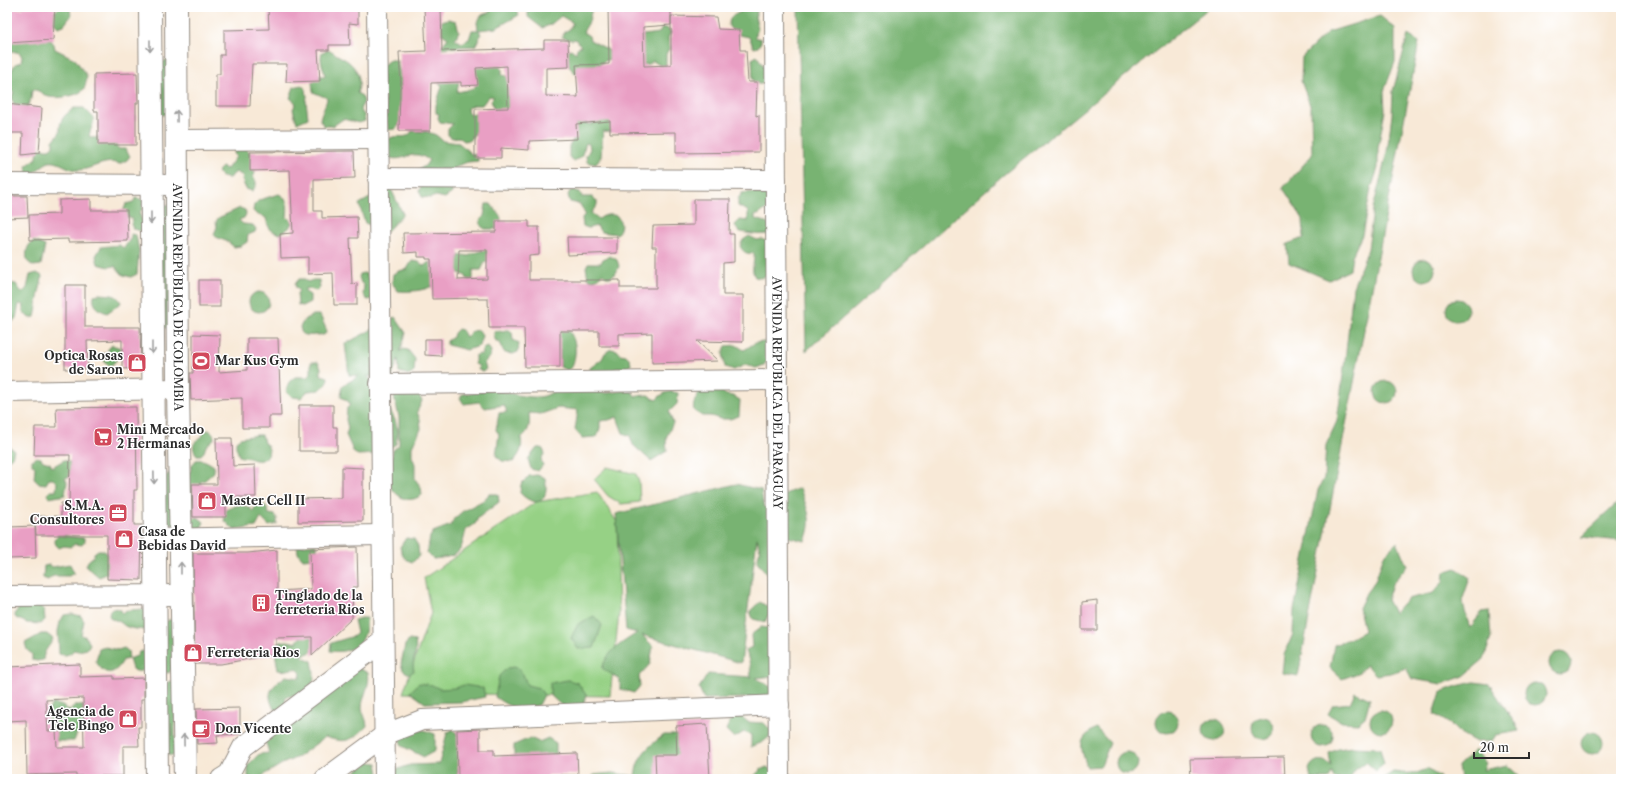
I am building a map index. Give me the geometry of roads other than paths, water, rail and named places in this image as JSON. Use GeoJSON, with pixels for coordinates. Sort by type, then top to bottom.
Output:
{"type":"FeatureCollection","features":[{"type":"Feature","properties":{"kind":"street","name":"AVENIDA REPÚBLICA DE COLOMBIA"},"geometry":{"type":"LineString","coordinates":[[150,7],[157,779]]}},
{"type":"Feature","properties":{"kind":"street","name":"AVENIDA REPÚBLICA DE COLOMBIA"},"geometry":{"type":"LineString","coordinates":[[176,7],[178,140],[178,390],[185,779]]}},
{"type":"Feature","properties":{"kind":"street"},"geometry":{"type":"LineString","coordinates":[[377,7],[380,384],[386,779]]}},
{"type":"Feature","properties":{"kind":"street","name":"AVENIDA REPÚBLICA DEL PARAGUAY"},"geometry":{"type":"LineString","coordinates":[[775,7],[779,779]]}},
{"type":"Feature","properties":{"kind":"street"},"geometry":{"type":"LineString","coordinates":[[178,140],[378,139]]}},
{"type":"Feature","properties":{"kind":"street"},"geometry":{"type":"LineString","coordinates":[[378,178],[776,180]]}},
{"type":"Feature","properties":{"kind":"street"},"geometry":{"type":"LineString","coordinates":[[7,184],[177,185]]}},
{"type":"Feature","properties":{"kind":"street"},"geometry":{"type":"LineString","coordinates":[[380,384],[777,380]]}},
{"type":"Feature","properties":{"kind":"street"},"geometry":{"type":"LineString","coordinates":[[7,392],[178,390]]}},
{"type":"Feature","properties":{"kind":"street"},"geometry":{"type":"LineString","coordinates":[[154,539],[382,535]]}},
{"type":"Feature","properties":{"kind":"street"},"geometry":{"type":"LineString","coordinates":[[7,596],[181,595]]}},
{"type":"Feature","properties":{"kind":"street"},"geometry":{"type":"LineString","coordinates":[[221,779],[229,774],[243,747],[383,641]]}},
{"type":"Feature","properties":{"kind":"street"},"geometry":{"type":"LineString","coordinates":[[325,779],[386,734],[422,720],[779,705]]}},
{"type":"Feature","properties":{"kind":"place","name":"Mar Kus Gym"},"geometry":{"type":"Point","coordinates":[201,361]}},
{"type":"Feature","properties":{"kind":"place","name":"Optica Rosas de Saron"},"geometry":{"type":"Point","coordinates":[137,363]}},
{"type":"Feature","properties":{"kind":"place","name":"Mini Mercado 2 Hermanas"},"geometry":{"type":"Point","coordinates":[103,437]}},
{"type":"Feature","properties":{"kind":"place","name":"Master Cell II"},"geometry":{"type":"Point","coordinates":[207,501]}},
{"type":"Feature","properties":{"kind":"place","name":"S.M.A. Consultores"},"geometry":{"type":"Point","coordinates":[118,513]}},
{"type":"Feature","properties":{"kind":"place","name":"Casa de Bebidas David"},"geometry":{"type":"Point","coordinates":[124,539]}},
{"type":"Feature","properties":{"kind":"place","name":"Tinglado de la ferreteria Rios"},"geometry":{"type":"Point","coordinates":[261,603]}},
{"type":"Feature","properties":{"kind":"place","name":"Ferreteria Rios"},"geometry":{"type":"Point","coordinates":[193,653]}},
{"type":"Feature","properties":{"kind":"place","name":"Agencia de Tele Bingo"},"geometry":{"type":"Point","coordinates":[128,719]}},
{"type":"Feature","properties":{"kind":"place","name":"Don Vicente"},"geometry":{"type":"Point","coordinates":[201,729]}}]}
